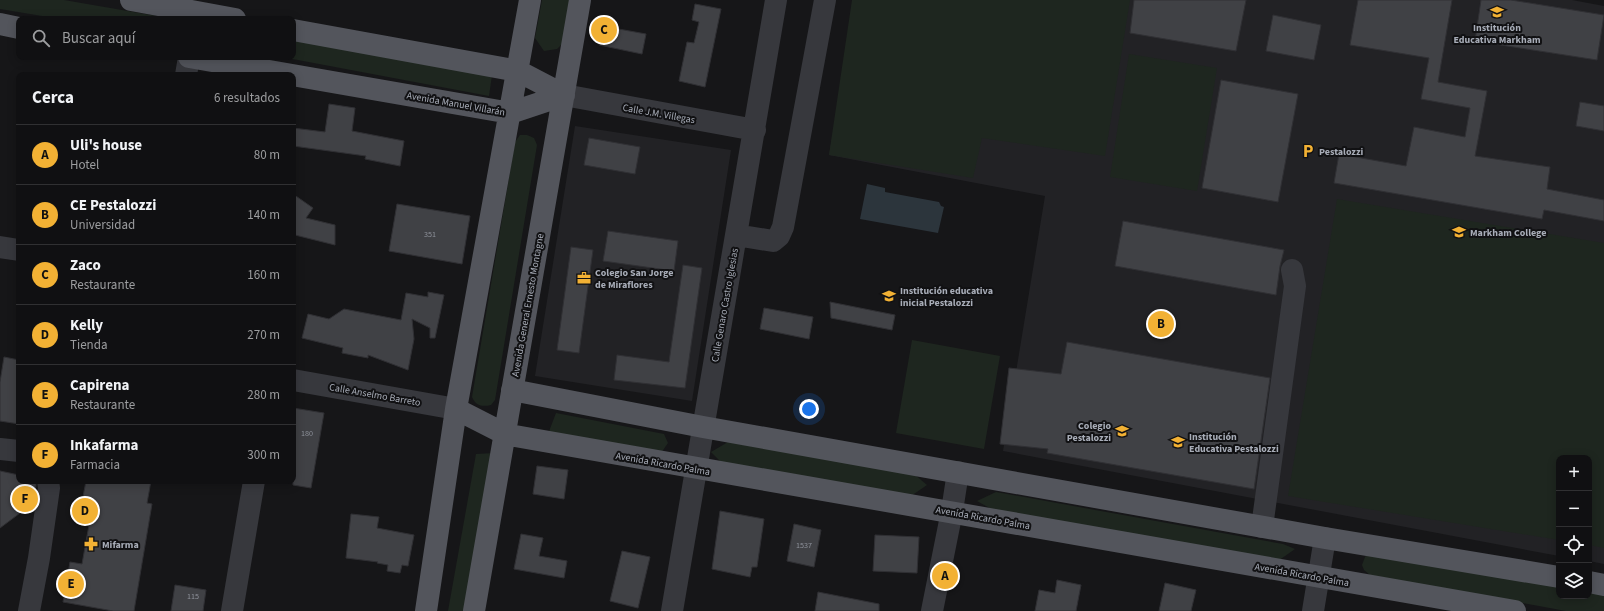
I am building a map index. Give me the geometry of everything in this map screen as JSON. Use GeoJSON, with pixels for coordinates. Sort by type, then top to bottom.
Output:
{"type":"FeatureCollection","features":[{"type":"Feature","properties":{"kind":"main road"},"geometry":{"type":"LineString","coordinates":[[131,0],[196,16]]}},
{"type":"Feature","properties":{"kind":"main road"},"geometry":{"type":"LineString","coordinates":[[426,611],[456,408],[530,0]]}},
{"type":"Feature","properties":{"kind":"main road","name":"Avenida General Ernesto Montagne"},"geometry":{"type":"LineString","coordinates":[[474,611],[580,0]]}},
{"type":"Feature","properties":{"kind":"main road"},"geometry":{"type":"LineString","coordinates":[[0,24],[16,27]]}},
{"type":"Feature","properties":{"kind":"main road"},"geometry":{"type":"LineString","coordinates":[[296,31],[518,71],[564,95]]}},
{"type":"Feature","properties":{"kind":"main road","name":"Avenida Manuel Villarán"},"geometry":{"type":"LineString","coordinates":[[206,60],[275,72]]}},
{"type":"Feature","properties":{"kind":"main road","name":"Avenida Manuel Villarán"},"geometry":{"type":"LineString","coordinates":[[296,76],[510,113],[564,95]]}},
{"type":"Feature","properties":{"kind":"main road"},"geometry":{"type":"LineString","coordinates":[[512,390],[702,427],[1262,527],[1556,576]]}},
{"type":"Feature","properties":{"kind":"main road","name":"Avenida Ricardo Palma"},"geometry":{"type":"LineString","coordinates":[[456,408],[505,434],[695,468],[952,511],[1515,611]]}},
{"type":"Feature","properties":{"kind":"main road"},"geometry":{"type":"LineString","coordinates":[[1592,583],[1604,585]]}},
{"type":"Feature","properties":{"kind":"street","name":"Calle Genaro Castro Iglesias"},"geometry":{"type":"LineString","coordinates":[[672,611],[695,468],[755,130],[776,0]]}},
{"type":"Feature","properties":{"kind":"street"},"geometry":{"type":"LineString","coordinates":[[736,235],[773,240],[779,236],[783,227],[826,0]]}},
{"type":"Feature","properties":{"kind":"street"},"geometry":{"type":"LineString","coordinates":[[186,72],[188,60]]}},
{"type":"Feature","properties":{"kind":"street","name":"Calle J.M. Villegas"},"geometry":{"type":"LineString","coordinates":[[564,95],[755,130]]}},
{"type":"Feature","properties":{"kind":"street"},"geometry":{"type":"LineString","coordinates":[[0,247],[16,250]]}},
{"type":"Feature","properties":{"kind":"street"},"geometry":{"type":"LineString","coordinates":[[1262,527],[1294,286],[1292,270]]}},
{"type":"Feature","properties":{"kind":"street","name":"Calle Anselmo Barreto"},"geometry":{"type":"LineString","coordinates":[[296,381],[456,408]]}},
{"type":"Feature","properties":{"kind":"street"},"geometry":{"type":"LineString","coordinates":[[0,449],[16,451]]}},
{"type":"Feature","properties":{"kind":"street"},"geometry":{"type":"LineString","coordinates":[[932,611],[952,511],[958,472]]}},
{"type":"Feature","properties":{"kind":"street"},"geometry":{"type":"LineString","coordinates":[[29,611],[48,484]]}},
{"type":"Feature","properties":{"kind":"street"},"geometry":{"type":"LineString","coordinates":[[232,611],[253,484]]}},
{"type":"Feature","properties":{"kind":"street"},"geometry":{"type":"LineString","coordinates":[[1313,611],[1325,538]]}},
{"type":"Feature","properties":{"kind":"shaded area"},"geometry":{"type":"Polygon","coordinates":[[[0,0],[64,0],[157,16],[42,16],[0,9],[0,0]]]}},
{"type":"Feature","properties":{"kind":"shaded area"},"geometry":{"type":"Polygon","coordinates":[[[542,0],[570,0],[562,44],[557,49],[544,51],[535,38],[542,0]]]}},
{"type":"Feature","properties":{"kind":"shaded area"},"geometry":{"type":"Polygon","coordinates":[[[852,0],[1130,0],[1105,156],[982,138],[973,178],[829,155],[852,0]]]}},
{"type":"Feature","properties":{"kind":"shaded area"},"geometry":{"type":"Polygon","coordinates":[[[856,0],[1572,0],[1604,6],[1604,564],[1592,562],[1592,455],[1556,455],[1556,555],[1003,451],[1045,196],[829,155],[856,0]]]}},
{"type":"Feature","properties":{"kind":"shaded area"},"geometry":{"type":"Polygon","coordinates":[[[296,40],[492,75],[489,96],[296,60],[296,40]]]}},
{"type":"Feature","properties":{"kind":"shaded area"},"geometry":{"type":"Polygon","coordinates":[[[1129,54],[1217,68],[1197,191],[1110,177],[1129,54]]]}},
{"type":"Feature","properties":{"kind":"shaded area"},"geometry":{"type":"Polygon","coordinates":[[[575,126],[731,150],[692,401],[535,376],[575,126]]]}},
{"type":"Feature","properties":{"kind":"shaded area"},"geometry":{"type":"Polygon","coordinates":[[[520,135],[527,135],[534,138],[537,145],[495,400],[491,405],[482,406],[477,404],[472,397],[515,142],[520,135]]]}},
{"type":"Feature","properties":{"kind":"shaded area"},"geometry":{"type":"Polygon","coordinates":[[[867,184],[885,188],[885,192],[939,202],[941,206],[944,207],[938,233],[860,219],[867,184]]]}},
{"type":"Feature","properties":{"kind":"shaded area"},"geometry":{"type":"Polygon","coordinates":[[[1337,199],[1604,243],[1604,548],[1592,546],[1592,455],[1556,455],[1556,540],[1288,496],[1337,199]]]}},
{"type":"Feature","properties":{"kind":"shaded area"},"geometry":{"type":"Polygon","coordinates":[[[912,340],[1000,356],[984,449],[896,433],[912,340]]]}},
{"type":"Feature","properties":{"kind":"shaded area"},"geometry":{"type":"Polygon","coordinates":[[[556,413],[664,434],[668,443],[661,453],[548,434],[556,413]]]}},
{"type":"Feature","properties":{"kind":"shaded area"},"geometry":{"type":"Polygon","coordinates":[[[728,442],[914,474],[927,485],[911,496],[721,462],[711,452],[728,442]]]}},
{"type":"Feature","properties":{"kind":"shaded area"},"geometry":{"type":"Polygon","coordinates":[[[494,453],[464,611],[448,611],[476,454],[494,453]]]}},
{"type":"Feature","properties":{"kind":"shaded area"},"geometry":{"type":"Polygon","coordinates":[[[996,492],[1283,544],[1295,549],[1278,561],[995,511],[977,501],[996,492]]]}},
{"type":"Feature","properties":{"kind":"shaded area"},"geometry":{"type":"Polygon","coordinates":[[[1369,553],[1556,584],[1556,599],[1592,599],[1592,591],[1604,593],[1604,611],[1566,611],[1370,575],[1364,570],[1362,565],[1365,557],[1369,553]]]}},
{"type":"Feature","properties":{"kind":"building"},"geometry":{"type":"Polygon","coordinates":[[[1134,0],[1246,0],[1236,51],[1130,33],[1134,0]]]}},
{"type":"Feature","properties":{"kind":"building"},"geometry":{"type":"Polygon","coordinates":[[[1358,0],[1452,0],[1438,82],[1487,91],[1475,156],[1550,167],[1547,189],[1604,200],[1604,221],[1544,210],[1542,219],[1334,183],[1339,154],[1406,166],[1414,127],[1465,137],[1470,108],[1421,99],[1429,58],[1350,45],[1358,0]]]}},
{"type":"Feature","properties":{"kind":"building"},"geometry":{"type":"Polygon","coordinates":[[[1481,0],[1511,0],[1604,15],[1597,60],[1475,41],[1481,0]]]}},
{"type":"Feature","properties":{"kind":"building"},"geometry":{"type":"Polygon","coordinates":[[[695,4],[721,9],[705,87],[679,81],[687,42],[694,43],[699,22],[692,20],[695,4]]]}},
{"type":"Feature","properties":{"kind":"building"},"geometry":{"type":"Polygon","coordinates":[[[1273,15],[1321,25],[1314,60],[1266,51],[1273,15]]]}},
{"type":"Feature","properties":{"kind":"building"},"geometry":{"type":"Polygon","coordinates":[[[602,26],[646,34],[642,54],[599,45],[602,26]]]}},
{"type":"Feature","properties":{"kind":"building"},"geometry":{"type":"Polygon","coordinates":[[[1221,80],[1298,94],[1278,202],[1202,188],[1221,80]]]}},
{"type":"Feature","properties":{"kind":"building"},"geometry":{"type":"Polygon","coordinates":[[[1580,102],[1604,106],[1604,131],[1576,126],[1580,102]]]}},
{"type":"Feature","properties":{"kind":"building"},"geometry":{"type":"Polygon","coordinates":[[[329,104],[355,108],[352,131],[404,141],[400,166],[365,159],[366,156],[296,146],[296,128],[325,132],[329,104]]]}},
{"type":"Feature","properties":{"kind":"building"},"geometry":{"type":"Polygon","coordinates":[[[589,138],[640,147],[635,174],[584,165],[589,138]]]}},
{"type":"Feature","properties":{"kind":"building"},"geometry":{"type":"Polygon","coordinates":[[[296,196],[313,208],[306,218],[335,225],[335,245],[296,235],[296,196]]]}},
{"type":"Feature","properties":{"kind":"building"},"geometry":{"type":"Polygon","coordinates":[[[397,204],[470,216],[462,264],[389,251],[397,204]]]}},
{"type":"Feature","properties":{"kind":"building"},"geometry":{"type":"Polygon","coordinates":[[[1123,221],[1284,250],[1276,295],[1115,266],[1123,221]]]}},
{"type":"Feature","properties":{"kind":"building"},"geometry":{"type":"Polygon","coordinates":[[[608,231],[678,241],[674,271],[603,261],[608,231]]]}},
{"type":"Feature","properties":{"kind":"building"},"geometry":{"type":"Polygon","coordinates":[[[571,247],[593,250],[579,353],[557,350],[571,247]]]}},
{"type":"Feature","properties":{"kind":"building"},"geometry":{"type":"Polygon","coordinates":[[[683,265],[702,268],[685,388],[614,380],[617,355],[669,362],[683,265]]]}},
{"type":"Feature","properties":{"kind":"building"},"geometry":{"type":"Polygon","coordinates":[[[428,292],[444,295],[435,338],[430,338],[430,328],[412,319],[414,339],[408,370],[368,355],[368,358],[342,353],[343,348],[302,338],[308,314],[329,319],[344,309],[401,320],[406,293],[428,297],[428,292]]]}},
{"type":"Feature","properties":{"kind":"building"},"geometry":{"type":"Polygon","coordinates":[[[830,302],[895,315],[892,330],[831,318],[830,302]]]}},
{"type":"Feature","properties":{"kind":"building"},"geometry":{"type":"Polygon","coordinates":[[[764,308],[813,317],[809,339],[760,329],[764,308]]]}},
{"type":"Feature","properties":{"kind":"building"},"geometry":{"type":"Polygon","coordinates":[[[1067,342],[1270,378],[1254,489],[1047,453],[1048,449],[1000,444],[1009,368],[1061,374],[1067,342]]]}},
{"type":"Feature","properties":{"kind":"building"},"geometry":{"type":"Polygon","coordinates":[[[4,357],[16,359],[16,424],[0,421],[0,382],[4,357]]]}},
{"type":"Feature","properties":{"kind":"building"},"geometry":{"type":"Polygon","coordinates":[[[296,408],[324,413],[311,488],[293,485],[296,484],[296,408]]]}},
{"type":"Feature","properties":{"kind":"building"},"geometry":{"type":"Polygon","coordinates":[[[537,466],[568,470],[564,499],[533,494],[537,466]]]}},
{"type":"Feature","properties":{"kind":"building"},"geometry":{"type":"Polygon","coordinates":[[[0,471],[16,474],[16,484],[36,484],[36,486],[32,504],[0,528],[0,471]]]}},
{"type":"Feature","properties":{"kind":"building"},"geometry":{"type":"Polygon","coordinates":[[[85,484],[150,484],[147,503],[152,504],[134,611],[113,611],[63,602],[70,562],[82,564],[89,525],[78,523],[85,484]]]}},
{"type":"Feature","properties":{"kind":"building"},"geometry":{"type":"Polygon","coordinates":[[[720,511],[764,519],[757,567],[752,567],[750,577],[712,569],[720,511]]]}},
{"type":"Feature","properties":{"kind":"building"},"geometry":{"type":"Polygon","coordinates":[[[351,514],[379,517],[377,528],[414,535],[408,566],[402,565],[400,573],[387,571],[388,565],[377,563],[378,562],[346,558],[351,514]]]}},
{"type":"Feature","properties":{"kind":"building"},"geometry":{"type":"Polygon","coordinates":[[[794,524],[821,530],[814,567],[787,561],[794,524]]]}},
{"type":"Feature","properties":{"kind":"building"},"geometry":{"type":"Polygon","coordinates":[[[521,534],[543,538],[539,556],[567,561],[564,578],[514,569],[521,534]]]}},
{"type":"Feature","properties":{"kind":"building"},"geometry":{"type":"Polygon","coordinates":[[[875,535],[919,537],[917,573],[873,571],[875,535]]]}},
{"type":"Feature","properties":{"kind":"building"},"geometry":{"type":"Polygon","coordinates":[[[622,551],[650,557],[638,608],[610,601],[622,551]]]}},
{"type":"Feature","properties":{"kind":"building"},"geometry":{"type":"Polygon","coordinates":[[[1057,580],[1081,585],[1076,611],[1035,611],[1039,590],[1055,593],[1057,580]]]}},
{"type":"Feature","properties":{"kind":"building"},"geometry":{"type":"Polygon","coordinates":[[[1165,583],[1196,590],[1191,611],[1159,611],[1165,583]]]}},
{"type":"Feature","properties":{"kind":"building"},"geometry":{"type":"Polygon","coordinates":[[[175,585],[206,590],[203,611],[171,611],[175,585]]]}},
{"type":"Feature","properties":{"kind":"building"},"geometry":{"type":"Polygon","coordinates":[[[818,592],[879,604],[879,611],[815,611],[818,592]]]}},
{"type":"Feature","properties":{"kind":"place","name":"Institución Educativa Markham"},"geometry":{"type":"Point","coordinates":[1497,12]}},
{"type":"Feature","properties":{"kind":"place","name":"Zaco"},"geometry":{"type":"Point","coordinates":[604,30]}},
{"type":"Feature","properties":{"kind":"place","name":"Pestalozzi"},"geometry":{"type":"Point","coordinates":[1308,151]}},
{"type":"Feature","properties":{"kind":"place","name":"Markham College"},"geometry":{"type":"Point","coordinates":[1459,232]}},
{"type":"Feature","properties":{"kind":"place","name":"Colegio San Jorge de Miraflores"},"geometry":{"type":"Point","coordinates":[584,278]}},
{"type":"Feature","properties":{"kind":"place","name":"Institución educativa inicial Pestalozzi"},"geometry":{"type":"Point","coordinates":[889,296]}},
{"type":"Feature","properties":{"kind":"place","name":"CE Pestalozzi"},"geometry":{"type":"Point","coordinates":[1161,324]}},
{"type":"Feature","properties":{"kind":"place","name":"Colegio Pestalozzi"},"geometry":{"type":"Point","coordinates":[1122,431]}},
{"type":"Feature","properties":{"kind":"place","name":"Institución Educativa Pestalozzi"},"geometry":{"type":"Point","coordinates":[1178,442]}},
{"type":"Feature","properties":{"kind":"place","name":"Inkafarma"},"geometry":{"type":"Point","coordinates":[25,499]}},
{"type":"Feature","properties":{"kind":"place","name":"Kelly"},"geometry":{"type":"Point","coordinates":[85,511]}},
{"type":"Feature","properties":{"kind":"place","name":"Mifarma"},"geometry":{"type":"Point","coordinates":[91,544]}},
{"type":"Feature","properties":{"kind":"place","name":"Uli's house"},"geometry":{"type":"Point","coordinates":[945,576]}},
{"type":"Feature","properties":{"kind":"place","name":"Capirena"},"geometry":{"type":"Point","coordinates":[71,584]}}]}
